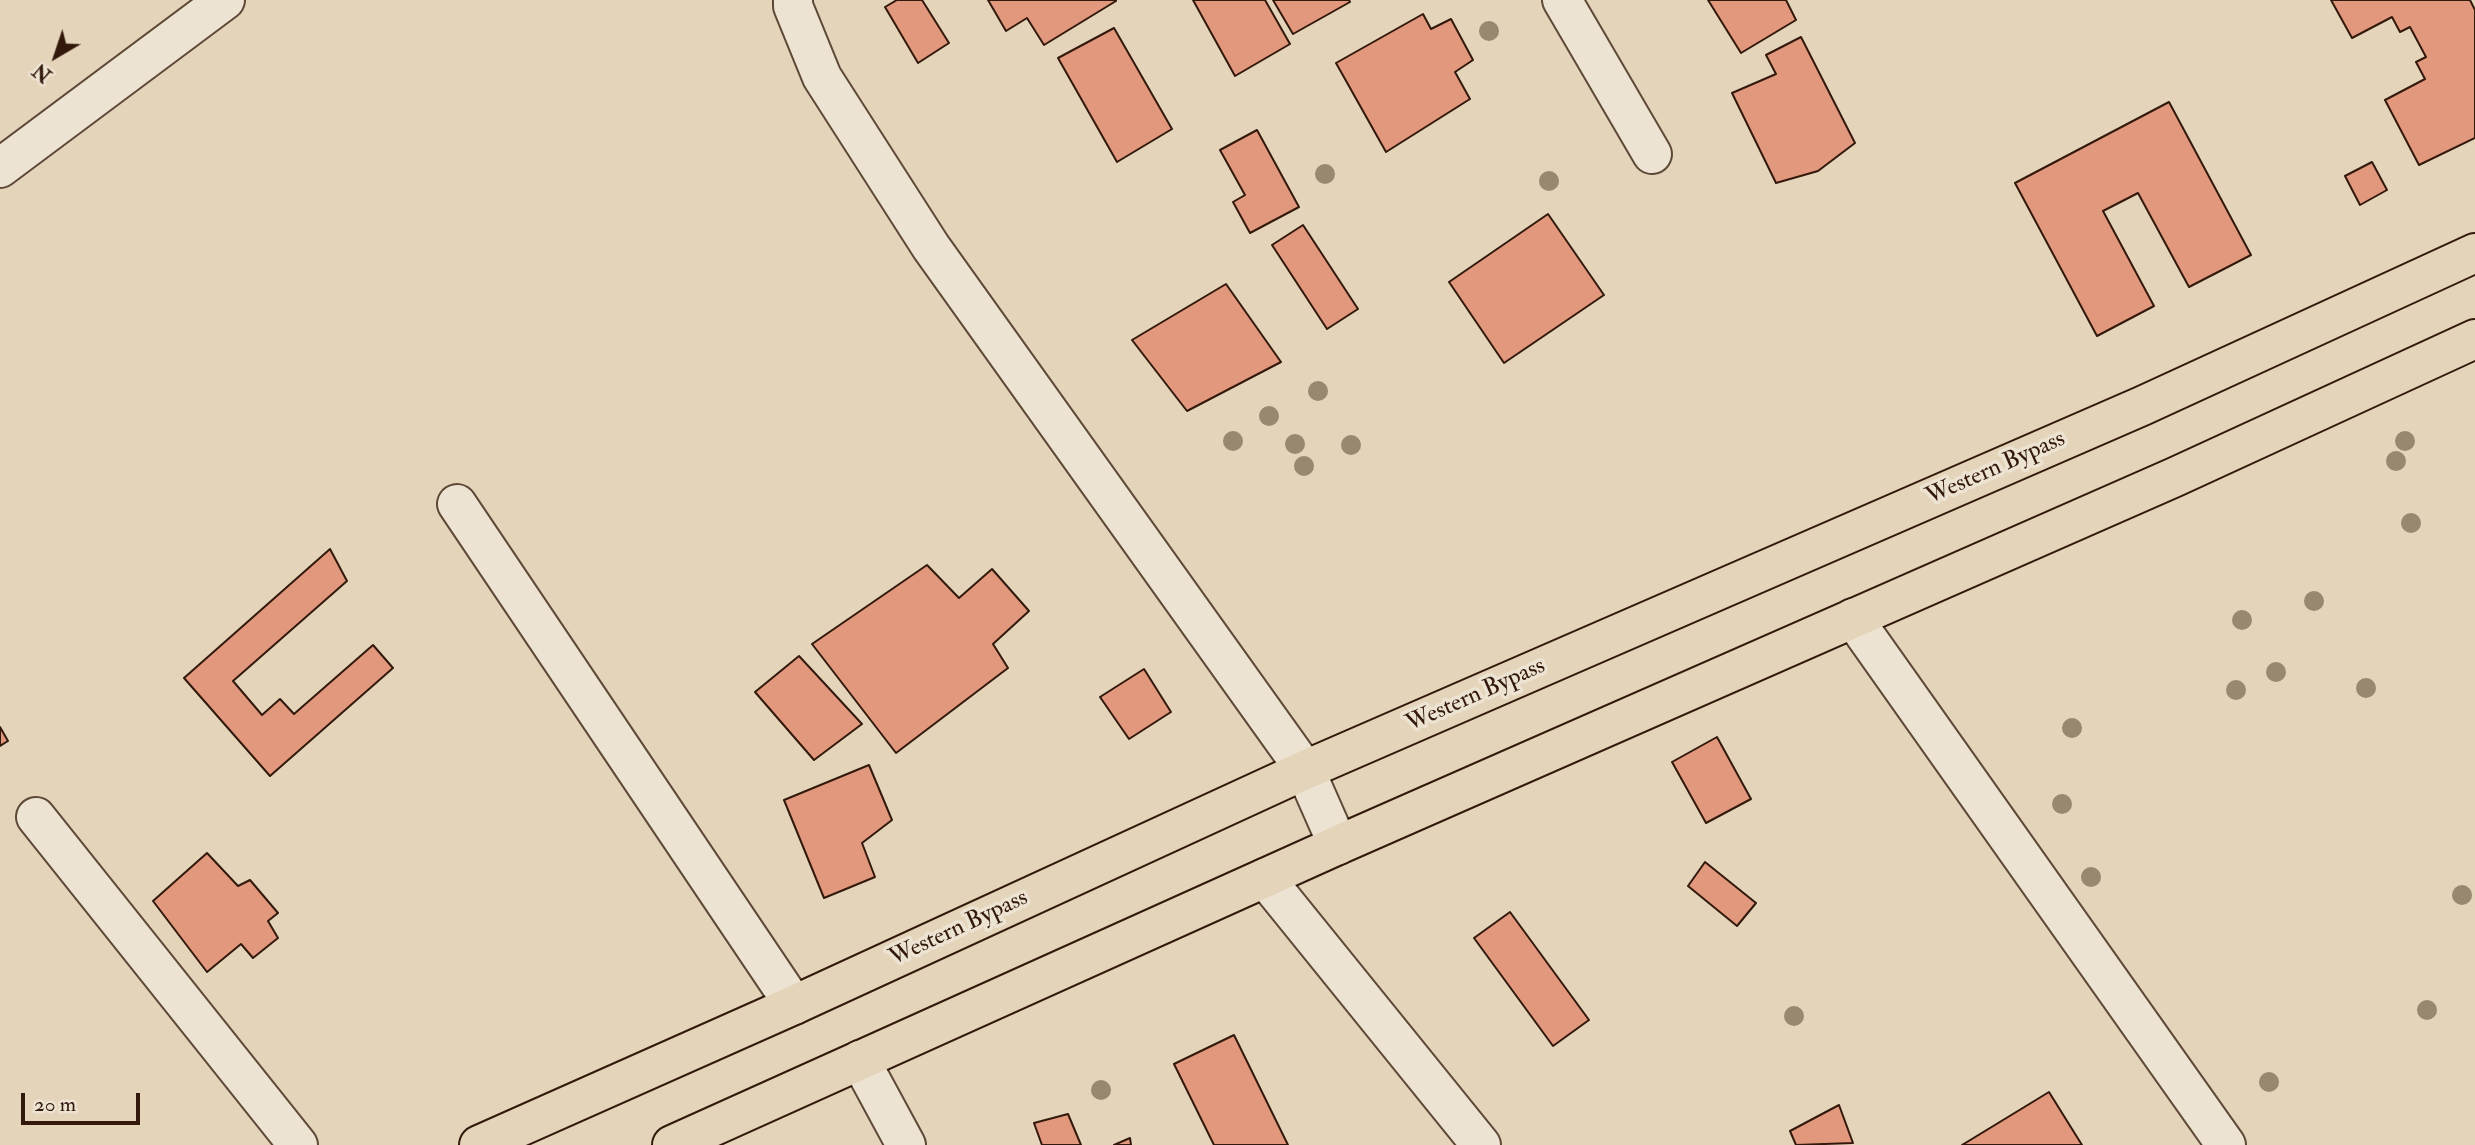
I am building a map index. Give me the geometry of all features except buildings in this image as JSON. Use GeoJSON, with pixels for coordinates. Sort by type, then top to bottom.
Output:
{"type":"FeatureCollection","features":[{"type":"Feature","properties":{"kind":"main road","name":"Western Bypass"},"geometry":{"type":"LineString","coordinates":[[479,1145],[794,1005],[1305,770],[2129,411],[2475,253]]}},
{"type":"Feature","properties":{"kind":"main road"},"geometry":{"type":"LineString","coordinates":[[672,1145],[1338,845],[2175,477],[2475,339]]}},
{"type":"Feature","properties":{"kind":"street"},"geometry":{"type":"LineString","coordinates":[[793,0],[793,6],[822,77],[931,247],[1305,770],[1338,845]]}},
{"type":"Feature","properties":{"kind":"street"},"geometry":{"type":"LineString","coordinates":[[1562,0],[1652,154]]}},
{"type":"Feature","properties":{"kind":"street"},"geometry":{"type":"LineString","coordinates":[[0,168],[219,1]]}},
{"type":"Feature","properties":{"kind":"street"},"geometry":{"type":"LineString","coordinates":[[457,504],[794,1005]]}},
{"type":"Feature","properties":{"kind":"street"},"geometry":{"type":"LineString","coordinates":[[1853,618],[2226,1145]]}},
{"type":"Feature","properties":{"kind":"street"},"geometry":{"type":"LineString","coordinates":[[36,817],[298,1145]]}},
{"type":"Feature","properties":{"kind":"street"},"geometry":{"type":"LineString","coordinates":[[1265,878],[1481,1145]]}},
{"type":"Feature","properties":{"kind":"street"},"geometry":{"type":"LineString","coordinates":[[860,1060],[906,1145]]}}]}
